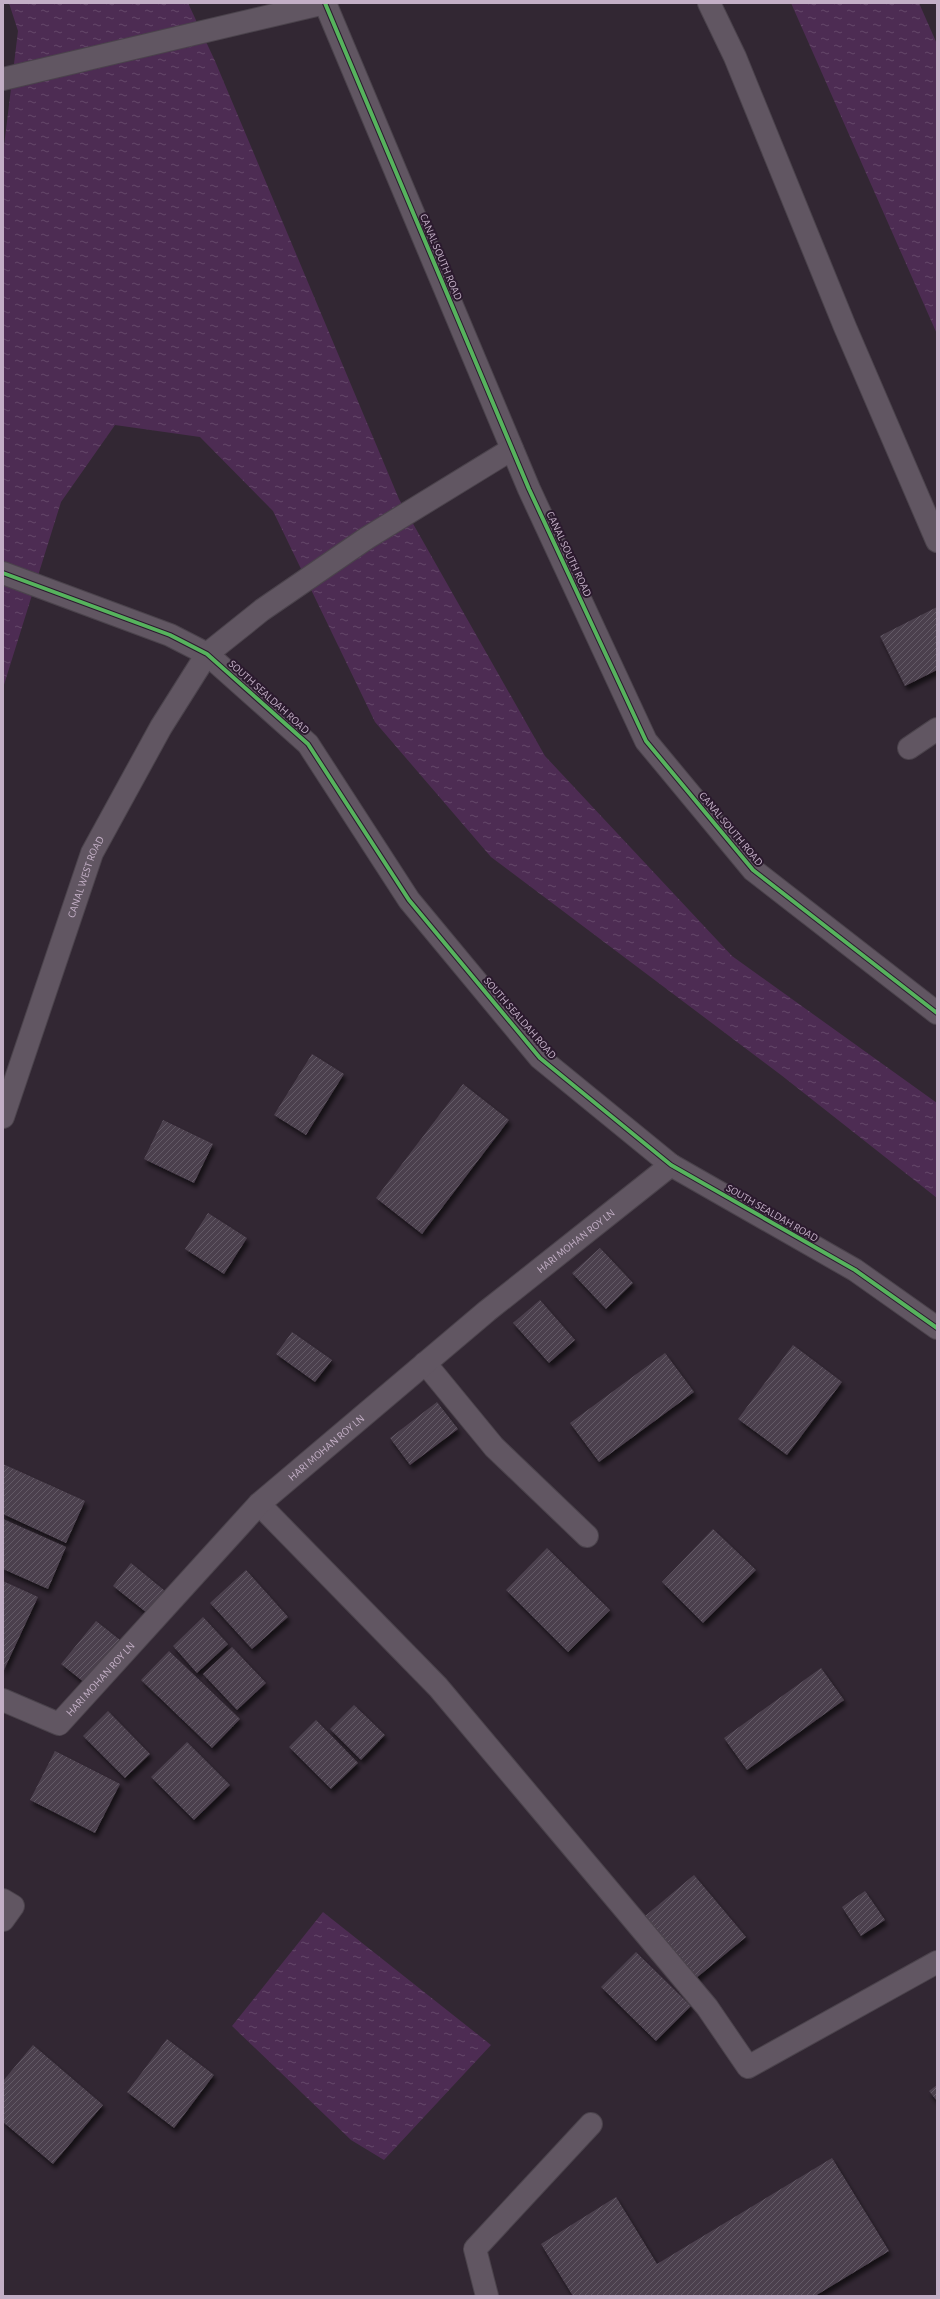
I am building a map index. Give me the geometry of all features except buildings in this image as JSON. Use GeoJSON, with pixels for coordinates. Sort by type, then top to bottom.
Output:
{"type":"FeatureCollection","features":[{"type":"Feature","properties":{"kind":"street"},"geometry":{"type":"LineString","coordinates":[[3,79],[325,3]]}},
{"type":"Feature","properties":{"kind":"street","name":"CANAL SOUTH ROAD"},"geometry":{"type":"LineString","coordinates":[[325,3],[512,448],[646,741],[753,870],[937,1013]]}},
{"type":"Feature","properties":{"kind":"street"},"geometry":{"type":"LineString","coordinates":[[709,3],[735,57],[848,334],[937,541]]}},
{"type":"Feature","properties":{"kind":"street"},"geometry":{"type":"LineString","coordinates":[[207,654],[262,610],[367,538],[512,448]]}},
{"type":"Feature","properties":{"kind":"street","name":"SOUTH SEALDAH ROAD"},"geometry":{"type":"LineString","coordinates":[[3,573],[170,635],[207,654],[308,744],[409,900],[540,1058],[671,1165],[855,1270],[937,1328]]}},
{"type":"Feature","properties":{"kind":"street","name":"CANAL WEST ROAD"},"geometry":{"type":"LineString","coordinates":[[3,1117],[92,853],[161,727],[207,654]]}},
{"type":"Feature","properties":{"kind":"street"},"geometry":{"type":"LineString","coordinates":[[909,748],[937,729]]}},
{"type":"Feature","properties":{"kind":"street","name":"HARI MOHAN ROY LN"},"geometry":{"type":"LineString","coordinates":[[3,1700],[60,1724],[259,1504],[487,1311],[671,1165]]}},
{"type":"Feature","properties":{"kind":"street"},"geometry":{"type":"LineString","coordinates":[[425,1363],[494,1447],[587,1536]]}},
{"type":"Feature","properties":{"kind":"street"},"geometry":{"type":"LineString","coordinates":[[259,1504],[438,1687],[707,2007],[748,2067],[937,1962]]}},
{"type":"Feature","properties":{"kind":"street"},"geometry":{"type":"LineString","coordinates":[[3,1900],[13,1906],[3,1920]]}},
{"type":"Feature","properties":{"kind":"street"},"geometry":{"type":"LineString","coordinates":[[487,2296],[476,2249],[591,2124]]}},
{"type":"Feature","properties":{"kind":"water"},"geometry":{"type":"Polygon","coordinates":[[[9,3],[188,3],[215,61],[399,499],[545,756],[732,956],[937,1103],[937,1198],[781,1075],[491,857],[375,722],[273,511],[200,437],[115,425],[61,502],[3,688],[3,154],[18,31],[9,3]]]}},
{"type":"Feature","properties":{"kind":"water"},"geometry":{"type":"Polygon","coordinates":[[[791,3],[919,3],[937,44],[937,334],[791,3]]]}},
{"type":"Feature","properties":{"kind":"water"},"geometry":{"type":"Polygon","coordinates":[[[323,1912],[491,2045],[384,2160],[351,2140],[232,2026],[323,1912]]]}},
{"type":"Feature","properties":{"kind":"cycle path"},"geometry":{"type":"LineString","coordinates":[[325,3],[529,489],[646,741],[753,870],[937,1013]]}},
{"type":"Feature","properties":{"kind":"cycle path"},"geometry":{"type":"LineString","coordinates":[[3,573],[170,635],[207,654],[308,744],[409,900],[540,1058],[671,1165],[855,1270],[937,1328]]}}]}
